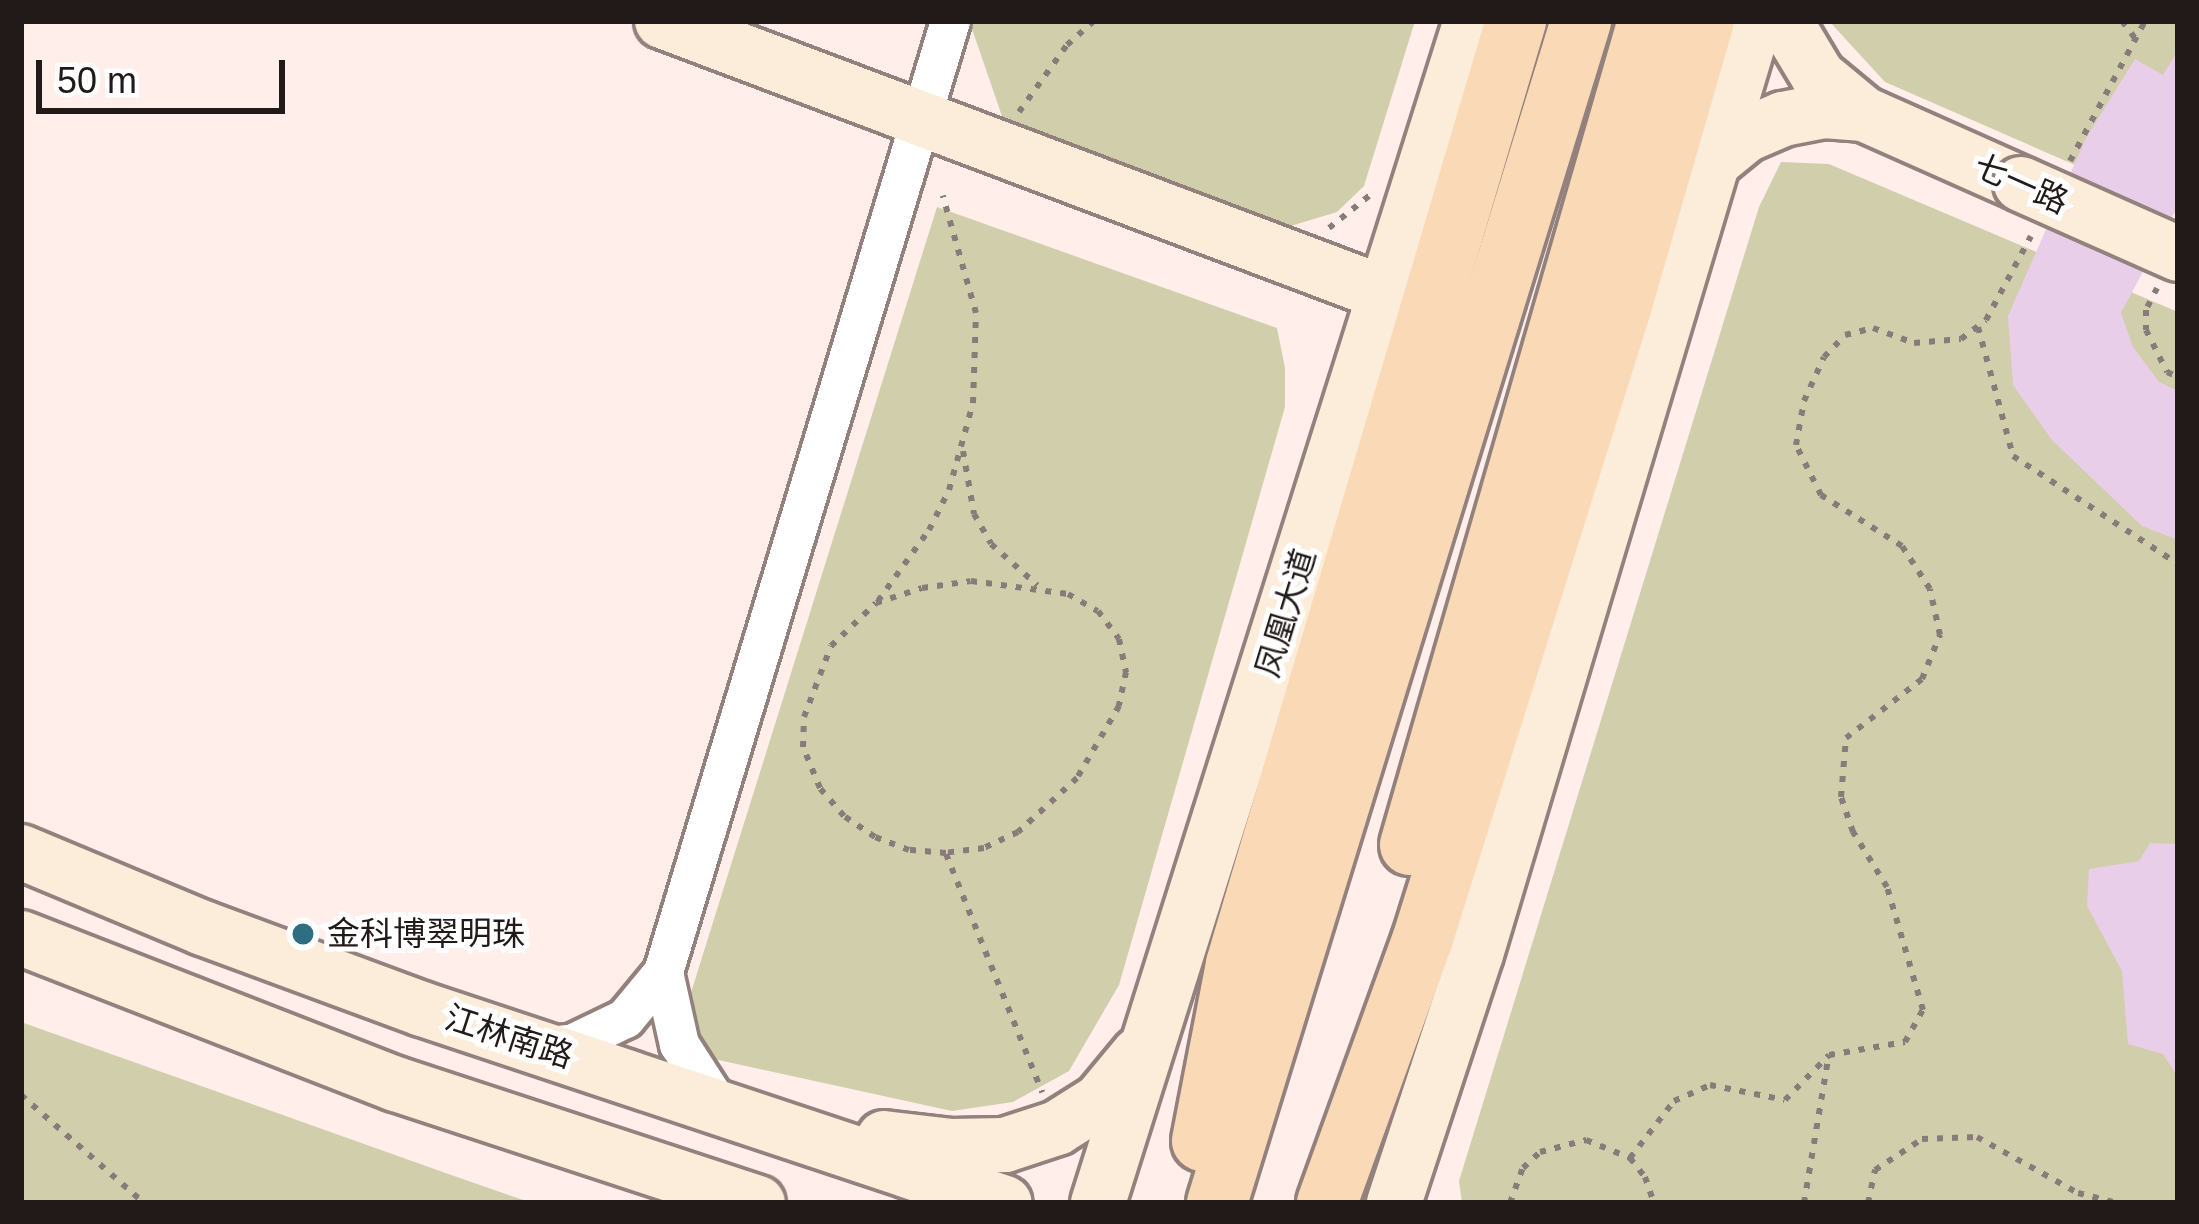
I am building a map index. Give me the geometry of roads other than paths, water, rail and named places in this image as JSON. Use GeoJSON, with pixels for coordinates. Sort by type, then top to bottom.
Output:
{"type":"FeatureCollection","features":[{"type":"Feature","properties":{"kind":"main road"},"geometry":{"type":"LineString","coordinates":[[662,21],[1386,294]]}},
{"type":"Feature","properties":{"kind":"main road","name":"凤凰大道"},"geometry":{"type":"LineString","coordinates":[[1098,1203],[1471,21]]}},
{"type":"Feature","properties":{"kind":"main road"},"geometry":{"type":"LineString","coordinates":[[1190,1203],[1236,964],[1516,21]]}},
{"type":"Feature","properties":{"kind":"main road"},"geometry":{"type":"LineString","coordinates":[[1217,1203],[1581,21]]}},
{"type":"Feature","properties":{"kind":"main road"},"geometry":{"type":"LineString","coordinates":[[1307,1203],[1648,21]]}},
{"type":"Feature","properties":{"kind":"main road"},"geometry":{"type":"LineString","coordinates":[[1327,1203],[1422,941],[1621,308],[1704,21]]}},
{"type":"Feature","properties":{"kind":"main road"},"geometry":{"type":"LineString","coordinates":[[1394,1203],[1755,21]]}},
{"type":"Feature","properties":{"kind":"main road"},"geometry":{"type":"LineString","coordinates":[[1785,21],[1818,76],[1864,114]]}},
{"type":"Feature","properties":{"kind":"main road"},"geometry":{"type":"LineString","coordinates":[[1714,160],[1746,135],[1783,118],[1824,112],[1864,114]]}},
{"type":"Feature","properties":{"kind":"main road","name":"七一路"},"geometry":{"type":"LineString","coordinates":[[1864,114],[2030,203],[2170,264]]}},
{"type":"Feature","properties":{"kind":"main road","name":"江林南路"},"geometry":{"type":"LineString","coordinates":[[21,852],[202,928],[1005,1203]]}},
{"type":"Feature","properties":{"kind":"main road"},"geometry":{"type":"LineString","coordinates":[[21,938],[396,1084],[758,1203]]}},
{"type":"Feature","properties":{"kind":"main road"},"geometry":{"type":"LineString","coordinates":[[780,1126],[950,1146],[1005,1145],[1057,1128],[1100,1101],[1134,1064],[1157,1020]]}},
{"type":"Feature","properties":{"kind":"main road"},"geometry":{"type":"LineString","coordinates":[[1417,1137],[1421,1203]]}},
{"type":"Feature","properties":{"kind":"street"},"geometry":{"type":"LineString","coordinates":[[540,1047],[571,1044],[625,1018],[663,972],[950,21]]}},
{"type":"Feature","properties":{"kind":"street"},"geometry":{"type":"LineString","coordinates":[[663,972],[680,1044],[719,1106]]}},
{"type":"Feature","properties":{"kind":"place","name":"金科博翠明珠"},"geometry":{"type":"Point","coordinates":[303,934]}}]}
